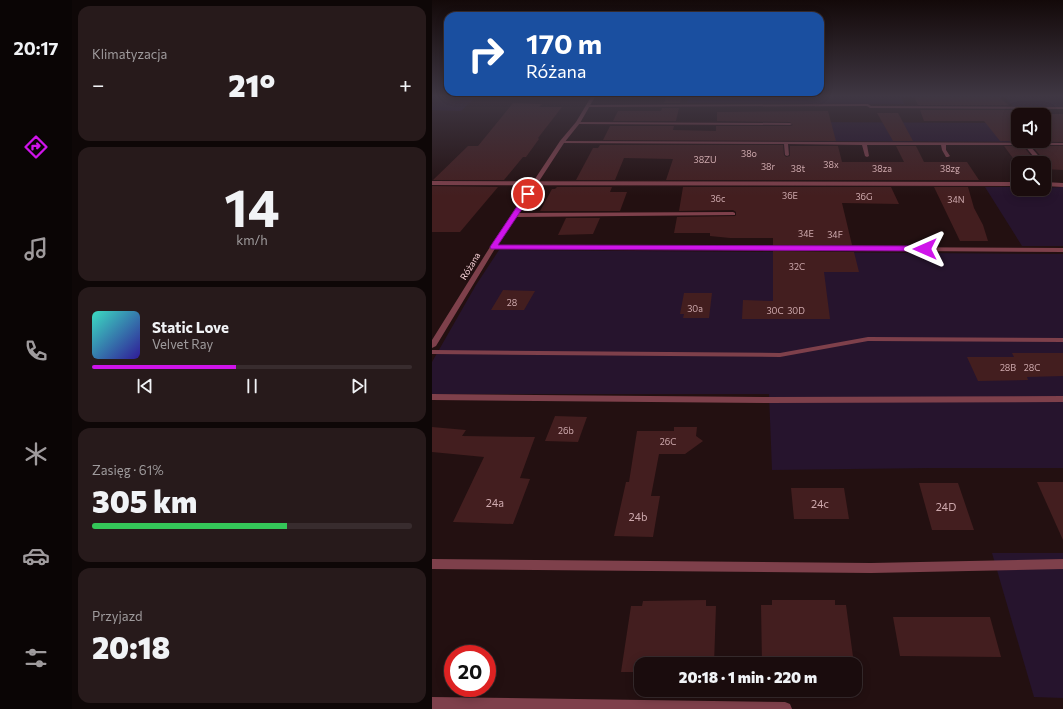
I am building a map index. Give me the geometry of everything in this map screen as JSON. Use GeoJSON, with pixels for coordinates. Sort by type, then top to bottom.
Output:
{"type":"FeatureCollection","features":[{"type":"Feature","properties":{"kind":"street","name":"Różana"},"geometry":{"type":"LineString","coordinates":[[432,346],[493,247],[516,215],[562,142],[572,130]]}},
{"type":"Feature","properties":{"kind":"street"},"geometry":{"type":"LineString","coordinates":[[562,142],[1011,144]]}},
{"type":"Feature","properties":{"kind":"street"},"geometry":{"type":"LineString","coordinates":[[786,143],[787,155]]}},
{"type":"Feature","properties":{"kind":"street"},"geometry":{"type":"LineString","coordinates":[[864,144],[867,156]]}},
{"type":"Feature","properties":{"kind":"street"},"geometry":{"type":"LineString","coordinates":[[943,144],[944,150],[948,156]]}},
{"type":"Feature","properties":{"kind":"street"},"geometry":{"type":"LineString","coordinates":[[1051,144],[1063,144]]}},
{"type":"Feature","properties":{"kind":"street"},"geometry":{"type":"LineString","coordinates":[[1029,148],[1036,156]]}},
{"type":"Feature","properties":{"kind":"street"},"geometry":{"type":"LineString","coordinates":[[432,183],[1011,184]]}},
{"type":"Feature","properties":{"kind":"street"},"geometry":{"type":"LineString","coordinates":[[1051,184],[1063,184]]}},
{"type":"Feature","properties":{"kind":"street"},"geometry":{"type":"LineString","coordinates":[[516,215],[734,214]]}},
{"type":"Feature","properties":{"kind":"street"},"geometry":{"type":"LineString","coordinates":[[493,247],[748,249],[803,247],[1063,250]]}},
{"type":"Feature","properties":{"kind":"street"},"geometry":{"type":"LineString","coordinates":[[432,352],[780,355],[868,339],[1063,340]]}},
{"type":"Feature","properties":{"kind":"street"},"geometry":{"type":"LineString","coordinates":[[432,397],[767,400],[1063,399]]}},
{"type":"Feature","properties":{"kind":"street"},"geometry":{"type":"LineString","coordinates":[[432,564],[871,568],[981,564],[1063,564]]}},
{"type":"Feature","properties":{"kind":"street"},"geometry":{"type":"LineString","coordinates":[[432,704],[785,709]]}},
{"type":"Feature","properties":{"kind":"shaded area"},"geometry":{"type":"Polygon","coordinates":[[[793,130],[1011,130],[1011,142],[795,141],[793,130]]]}},
{"type":"Feature","properties":{"kind":"shaded area"},"geometry":{"type":"Polygon","coordinates":[[[985,187],[1011,187],[1011,196],[1051,196],[1051,188],[1063,187],[1063,246],[1022,246],[985,187]]]}},
{"type":"Feature","properties":{"kind":"shaded area"},"geometry":{"type":"Polygon","coordinates":[[[499,250],[1063,254],[1063,468],[772,470],[769,394],[432,394],[432,362],[476,285],[499,250]]]}},
{"type":"Feature","properties":{"kind":"shaded area"},"geometry":{"type":"Polygon","coordinates":[[[992,553],[1063,553],[1063,698],[1034,697],[992,553]]]}},
{"type":"Feature","properties":{"kind":"building"},"geometry":{"type":"Polygon","coordinates":[[[491,130],[544,130],[526,157],[523,157],[504,180],[433,180],[468,146],[478,146],[491,130]]]}},
{"type":"Feature","properties":{"kind":"building"},"geometry":{"type":"Polygon","coordinates":[[[608,130],[833,130],[836,141],[603,140],[608,130]]]}},
{"type":"Feature","properties":{"kind":"building"},"geometry":{"type":"Polygon","coordinates":[[[887,130],[907,130],[913,141],[893,141],[887,130]]]}},
{"type":"Feature","properties":{"kind":"building"},"geometry":{"type":"Polygon","coordinates":[[[991,130],[1011,130],[1011,141],[1000,141],[991,130]]]}},
{"type":"Feature","properties":{"kind":"building"},"geometry":{"type":"Polygon","coordinates":[[[1051,130],[1063,130],[1063,142],[1051,142],[1051,130]]]}},
{"type":"Feature","properties":{"kind":"building"},"geometry":{"type":"Polygon","coordinates":[[[600,145],[783,145],[784,155],[786,157],[790,156],[790,146],[838,146],[842,162],[904,162],[896,146],[916,146],[924,162],[967,162],[979,180],[666,180],[673,159],[624,158],[615,180],[576,180],[593,148],[598,148],[600,145]]]}},
{"type":"Feature","properties":{"kind":"building"},"geometry":{"type":"Polygon","coordinates":[[[1004,146],[1011,146],[1011,148],[1025,148],[1031,156],[1011,156],[1004,146]]]}},
{"type":"Feature","properties":{"kind":"building"},"geometry":{"type":"Polygon","coordinates":[[[1063,146],[1063,170],[1051,169],[1051,156],[1041,156],[1034,148],[1063,146]]]}},
{"type":"Feature","properties":{"kind":"building"},"geometry":{"type":"Polygon","coordinates":[[[432,186],[498,187],[460,232],[432,232],[432,186]]]}},
{"type":"Feature","properties":{"kind":"building"},"geometry":{"type":"Polygon","coordinates":[[[557,187],[612,187],[610,192],[627,192],[620,211],[540,211],[552,189],[557,187]]]}},
{"type":"Feature","properties":{"kind":"building"},"geometry":{"type":"Polygon","coordinates":[[[683,187],[891,187],[899,204],[842,203],[852,245],[773,245],[773,238],[730,238],[710,236],[710,233],[674,233],[677,217],[736,215],[736,212],[733,210],[679,211],[683,187]]]}},
{"type":"Feature","properties":{"kind":"building"},"geometry":{"type":"Polygon","coordinates":[[[934,187],[968,187],[974,208],[983,225],[988,241],[960,241],[934,187]]]}},
{"type":"Feature","properties":{"kind":"building"},"geometry":{"type":"Polygon","coordinates":[[[566,218],[600,218],[593,234],[558,235],[566,218]]]}},
{"type":"Feature","properties":{"kind":"building"},"geometry":{"type":"Polygon","coordinates":[[[773,251],[854,252],[859,272],[824,272],[830,319],[742,319],[743,300],[773,301],[773,251]]]}},
{"type":"Feature","properties":{"kind":"building"},"geometry":{"type":"Polygon","coordinates":[[[503,290],[535,291],[524,310],[491,310],[503,290]]]}},
{"type":"Feature","properties":{"kind":"building"},"geometry":{"type":"Polygon","coordinates":[[[684,293],[712,293],[709,318],[683,318],[684,314],[680,314],[684,293]]]}},
{"type":"Feature","properties":{"kind":"building"},"geometry":{"type":"Polygon","coordinates":[[[1012,353],[1063,353],[1063,376],[1027,377],[1028,380],[978,381],[967,357],[1014,357],[1012,353]]]}},
{"type":"Feature","properties":{"kind":"building"},"geometry":{"type":"Polygon","coordinates":[[[555,416],[587,417],[578,442],[545,441],[555,416]]]}},
{"type":"Feature","properties":{"kind":"building"},"geometry":{"type":"Polygon","coordinates":[[[432,427],[466,430],[462,436],[535,437],[520,478],[530,479],[513,524],[453,522],[484,457],[432,452],[432,427]]]}},
{"type":"Feature","properties":{"kind":"building"},"geometry":{"type":"Polygon","coordinates":[[[674,427],[697,427],[696,436],[703,441],[685,454],[659,454],[651,496],[660,496],[653,537],[614,536],[626,482],[629,482],[637,431],[674,431],[674,427]]]}},
{"type":"Feature","properties":{"kind":"building"},"geometry":{"type":"Polygon","coordinates":[[[1037,482],[1063,482],[1063,540],[1037,482]]]}},
{"type":"Feature","properties":{"kind":"building"},"geometry":{"type":"Polygon","coordinates":[[[919,483],[958,483],[974,530],[932,530],[919,483]]]}},
{"type":"Feature","properties":{"kind":"building"},"geometry":{"type":"Polygon","coordinates":[[[791,488],[844,488],[849,519],[794,519],[791,488]]]}},
{"type":"Feature","properties":{"kind":"building"},"geometry":{"type":"Polygon","coordinates":[[[706,600],[706,606],[716,606],[714,657],[634,657],[634,672],[621,672],[631,606],[642,606],[643,601],[706,600]]]}},
{"type":"Feature","properties":{"kind":"building"},"geometry":{"type":"Polygon","coordinates":[[[772,600],[835,600],[835,605],[846,605],[853,657],[762,657],[761,605],[772,605],[772,600]]]}},
{"type":"Feature","properties":{"kind":"building"},"geometry":{"type":"Polygon","coordinates":[[[893,617],[990,617],[1001,657],[900,656],[893,617]]]}},
{"type":"Feature","properties":{"kind":"route"},"geometry":{"type":"LineString","coordinates":[[528,194],[516,215],[493,247],[748,249],[803,247],[925,249]]}}]}
